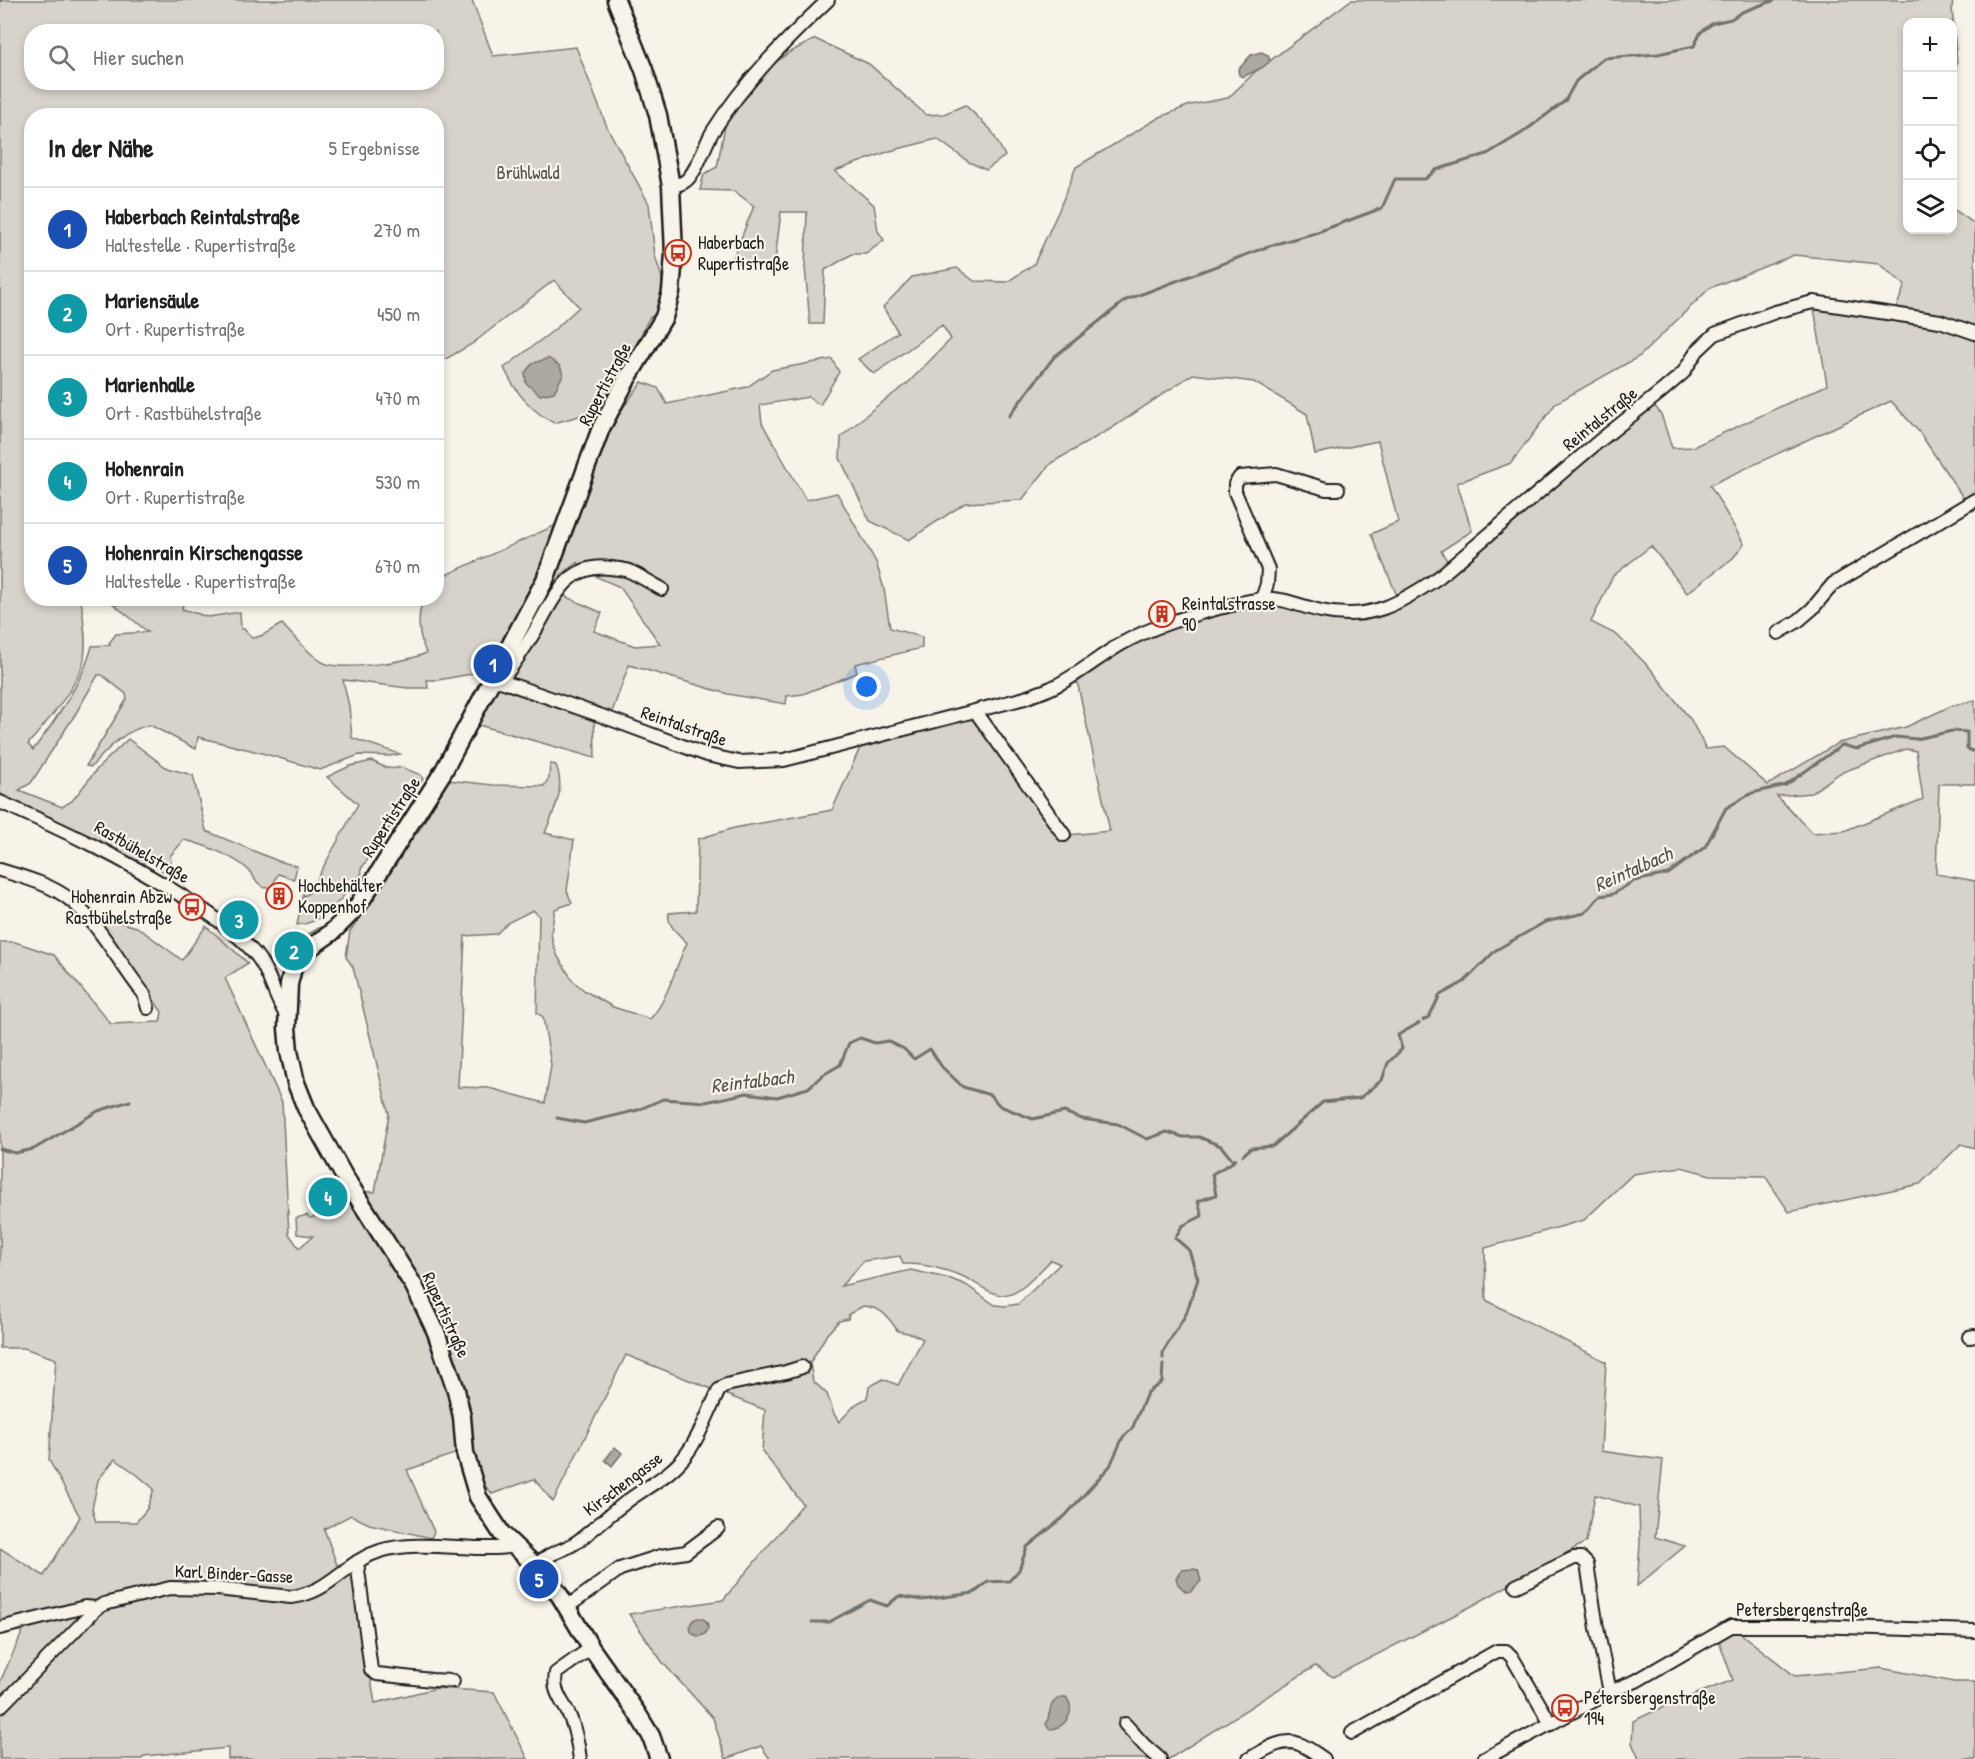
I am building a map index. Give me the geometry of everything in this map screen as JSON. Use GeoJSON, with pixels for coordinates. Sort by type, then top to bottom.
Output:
{"type":"FeatureCollection","features":[{"type":"Feature","properties":{"kind":"main road","name":"Rupertistraße"},"geometry":{"type":"LineString","coordinates":[[616,0],[644,70],[658,115],[671,186],[674,254],[672,292],[664,317],[601,428],[545,580],[495,682],[362,902],[332,933],[304,952],[294,964],[288,984],[287,1016],[289,1051],[299,1093],[332,1155],[414,1286],[425,1308],[456,1390],[462,1418],[465,1453],[474,1487],[493,1523],[552,1584],[591,1648],[637,1713],[651,1736],[659,1759]]}},
{"type":"Feature","properties":{"kind":"street"},"geometry":{"type":"LineString","coordinates":[[671,186],[684,183],[694,173],[705,144],[726,110],[746,84],[828,0]]}},
{"type":"Feature","properties":{"kind":"street","name":"Reintalstraße"},"geometry":{"type":"LineString","coordinates":[[495,682],[602,716],[707,755],[739,762],[784,760],[976,712],[1052,688],[1121,644],[1157,627],[1188,616],[1262,598],[1277,598],[1321,611],[1356,615],[1374,612],[1411,596],[1445,572],[1683,373],[1697,351],[1715,334],[1739,324],[1813,302],[1940,321],[1975,333]]}},
{"type":"Feature","properties":{"kind":"street"},"geometry":{"type":"LineString","coordinates":[[1262,598],[1267,584],[1268,569],[1235,492],[1235,484],[1240,477],[1276,474],[1326,489],[1338,489]]}},
{"type":"Feature","properties":{"kind":"street"},"geometry":{"type":"LineString","coordinates":[[1778,633],[1812,609],[1833,584],[1975,500]]}},
{"type":"Feature","properties":{"kind":"street"},"geometry":{"type":"LineString","coordinates":[[495,682],[534,633],[555,596],[572,576],[581,570],[591,567],[628,570],[662,589]]}},
{"type":"Feature","properties":{"kind":"street"},"geometry":{"type":"LineString","coordinates":[[976,712],[1064,835]]}},
{"type":"Feature","properties":{"kind":"street","name":"Rastbühelstraße"},"geometry":{"type":"LineString","coordinates":[[0,802],[98,846],[211,914],[257,956],[265,967],[287,1016]]}},
{"type":"Feature","properties":{"kind":"street"},"geometry":{"type":"LineString","coordinates":[[0,870],[58,891],[78,906],[144,994],[148,1008]]}},
{"type":"Feature","properties":{"kind":"street","name":"Kirschengasse"},"geometry":{"type":"LineString","coordinates":[[535,1566],[553,1552],[577,1542],[620,1506],[649,1485],[664,1478],[676,1467],[689,1451],[719,1390],[726,1385],[802,1367]]}},
{"type":"Feature","properties":{"kind":"street"},"geometry":{"type":"LineString","coordinates":[[567,1607],[621,1569],[661,1556],[686,1552],[717,1528]]}},
{"type":"Feature","properties":{"kind":"street","name":"Karl Binder-Gasse"},"geometry":{"type":"LineString","coordinates":[[0,1707],[97,1608],[170,1588],[303,1596],[325,1587],[357,1562],[390,1548],[513,1546]]}},
{"type":"Feature","properties":{"kind":"street"},"geometry":{"type":"LineString","coordinates":[[1516,1586],[1574,1558],[1581,1558],[1587,1564],[1610,1692]]}},
{"type":"Feature","properties":{"kind":"street"},"geometry":{"type":"LineString","coordinates":[[357,1562],[371,1670],[377,1674],[453,1680]]}},
{"type":"Feature","properties":{"kind":"street"},"geometry":{"type":"LineString","coordinates":[[0,1628],[85,1607],[97,1608]]}},
{"type":"Feature","properties":{"kind":"street","name":"Petersbergenstraße"},"geometry":{"type":"LineString","coordinates":[[1484,1759],[1610,1692],[1636,1681],[1731,1626],[1975,1631]]}},
{"type":"Feature","properties":{"kind":"street"},"geometry":{"type":"LineString","coordinates":[[580,1759],[573,1724],[556,1691],[554,1680],[556,1673],[591,1648]]}},
{"type":"Feature","properties":{"kind":"street"},"geometry":{"type":"LineString","coordinates":[[1352,1732],[1497,1651],[1506,1651],[1512,1657],[1551,1724]]}},
{"type":"Feature","properties":{"kind":"street"},"geometry":{"type":"LineString","coordinates":[[1125,1724],[1160,1759]]}},
{"type":"Feature","properties":{"kind":"street"},"geometry":{"type":"LineString","coordinates":[[1249,1759],[1277,1744],[1289,1742],[1299,1744],[1324,1759]]}},
{"type":"Feature","properties":{"kind":"green space","name":"Brühlwald"},"geometry":{"type":"Polygon","coordinates":[[[0,0],[472,0],[493,56],[576,47],[607,127],[649,204],[655,256],[662,278],[660,312],[649,318],[627,364],[597,411],[554,423],[524,400],[504,368],[554,330],[579,307],[554,280],[472,344],[444,360],[444,108],[24,108],[24,606],[82,606],[85,644],[84,659],[76,680],[28,744],[33,750],[59,714],[82,672],[92,646],[110,645],[109,643],[116,634],[148,632],[116,606],[183,606],[182,609],[208,617],[240,612],[241,629],[244,629],[252,638],[263,635],[282,624],[314,656],[324,663],[333,665],[360,666],[405,659],[426,653],[419,626],[421,606],[444,606],[444,576],[576,516],[608,428],[642,382],[658,388],[667,404],[747,387],[772,370],[832,359],[839,372],[820,405],[808,397],[760,405],[762,423],[806,500],[837,493],[876,562],[884,589],[890,628],[922,637],[922,648],[855,664],[857,673],[803,694],[787,696],[786,704],[728,694],[629,665],[612,712],[594,707],[595,758],[475,724],[501,673],[476,666],[471,674],[427,680],[428,688],[408,688],[343,680],[349,706],[352,738],[400,754],[359,755],[320,770],[198,737],[196,749],[150,725],[124,736],[91,767],[86,766],[127,699],[126,694],[102,675],[98,675],[31,783],[19,790],[62,807],[72,801],[98,768],[128,739],[167,768],[193,775],[206,831],[278,861],[297,866],[294,879],[278,874],[272,887],[264,888],[244,866],[224,854],[184,840],[170,856],[171,861],[163,871],[149,861],[138,864],[0,793],[0,0]],[[578,562],[561,575],[553,591],[602,613],[594,631],[635,646],[660,644],[620,587],[581,570],[578,562]]]}},
{"type":"Feature","properties":{"kind":"green space"},"geometry":{"type":"Polygon","coordinates":[[[1351,0],[1953,0],[1953,18],[1903,18],[1903,234],[1957,234],[1957,212],[1975,224],[1975,510],[1972,511],[1920,433],[1891,401],[1710,485],[1744,544],[1733,558],[1687,593],[1651,546],[1613,576],[1591,622],[1617,635],[1650,668],[1691,720],[1706,749],[1724,747],[1768,785],[1838,743],[1906,727],[1951,706],[1975,700],[1975,784],[1939,784],[1936,874],[1975,881],[1975,1148],[1961,1144],[1920,1184],[1789,1212],[1765,1176],[1711,1175],[1681,1167],[1633,1174],[1584,1220],[1485,1248],[1486,1300],[1606,1362],[1601,1451],[1663,1460],[1655,1537],[1685,1546],[1637,1586],[1640,1544],[1639,1507],[1595,1495],[1586,1542],[1470,1607],[1333,1677],[1315,1666],[1169,1759],[770,1759],[761,1746],[726,1759],[713,1718],[663,1663],[629,1614],[723,1600],[803,1504],[762,1451],[765,1410],[626,1355],[553,1502],[534,1479],[492,1494],[457,1453],[407,1470],[434,1532],[431,1538],[369,1524],[351,1515],[324,1529],[337,1565],[351,1561],[375,1703],[437,1688],[494,1692],[528,1759],[228,1759],[228,1748],[144,1756],[142,1759],[0,1759],[0,1682],[22,1633],[19,1618],[0,1621],[0,1548],[44,1576],[80,1517],[49,1460],[56,1359],[24,1348],[0,1348],[0,942],[15,942],[54,955],[111,1024],[160,1022],[162,1012],[94,916],[137,927],[182,960],[206,926],[248,963],[225,978],[282,1102],[289,1234],[299,1248],[313,1236],[297,1234],[296,1218],[307,1215],[310,1218],[318,1216],[317,1206],[337,1198],[335,1190],[375,1192],[389,1114],[353,967],[346,957],[350,931],[375,897],[407,844],[420,829],[448,780],[493,785],[544,786],[549,778],[550,764],[556,765],[559,774],[559,791],[545,833],[574,840],[567,891],[572,903],[555,909],[551,933],[553,944],[573,981],[585,991],[613,1007],[650,1019],[662,1002],[687,943],[671,925],[669,913],[696,911],[698,839],[734,828],[832,810],[860,748],[974,718],[1058,836],[1110,831],[1074,667],[1113,644],[1262,599],[1356,615],[1398,598],[1371,534],[1398,522],[1378,441],[1315,454],[1307,414],[1254,382],[1193,374],[1112,428],[1051,463],[1022,500],[965,503],[909,540],[870,521],[840,458],[841,437],[908,383],[951,339],[942,325],[874,374],[858,359],[898,332],[883,307],[912,277],[957,268],[974,281],[1007,282],[1034,264],[1076,167],[1160,117],[1190,105],[1228,98],[1255,72],[1351,0]],[[1794,255],[1710,288],[1640,356],[1556,403],[1511,463],[1457,483],[1472,531],[1441,551],[1451,567],[1654,405],[1661,414],[1672,448],[1693,447],[1827,385],[1813,302],[1896,308],[1905,285],[1879,264],[1794,255]],[[1906,749],[1840,773],[1811,793],[1777,796],[1812,833],[1844,831],[1923,799],[1916,751],[1906,749]],[[533,910],[509,922],[496,934],[465,936],[458,1087],[489,1088],[545,1103],[551,1065],[543,1017],[537,1013],[539,916],[533,910]],[[900,1256],[864,1261],[841,1286],[911,1270],[951,1279],[966,1285],[995,1305],[1005,1306],[1018,1304],[1060,1264],[1051,1260],[1019,1290],[1002,1295],[948,1271],[903,1264],[900,1256]],[[863,1306],[849,1314],[848,1319],[839,1321],[827,1334],[810,1363],[813,1381],[827,1394],[839,1422],[856,1404],[867,1398],[869,1387],[883,1379],[898,1385],[923,1339],[898,1331],[884,1314],[870,1307],[863,1306]],[[115,1459],[98,1480],[92,1509],[96,1522],[136,1522],[147,1509],[154,1489],[115,1459]]]}},
{"type":"Feature","properties":{"kind":"green space"},"geometry":{"type":"Polygon","coordinates":[[[815,39],[869,64],[926,115],[944,114],[965,105],[991,130],[1005,156],[986,170],[969,162],[937,139],[890,151],[835,171],[874,205],[878,231],[884,240],[866,254],[852,254],[825,270],[823,324],[810,324],[805,267],[807,212],[781,212],[774,268],[733,258],[754,206],[734,191],[700,190],[704,174],[717,167],[726,121],[767,68],[790,52],[815,39]]]}},
{"type":"Feature","properties":{"kind":"green space"},"geometry":{"type":"Polygon","coordinates":[[[372,761],[390,768],[401,767],[421,775],[423,779],[361,869],[362,873],[341,899],[317,919],[297,925],[303,893],[304,896],[309,893],[358,804],[327,777],[350,766],[372,761]]]}},
{"type":"Feature","properties":{"kind":"green space"},"geometry":{"type":"Polygon","coordinates":[[[356,892],[352,901],[340,915],[303,944],[301,938],[328,923],[356,892]]]}},
{"type":"Feature","properties":{"kind":"green space"},"geometry":{"type":"Polygon","coordinates":[[[1731,1626],[1795,1676],[1881,1668],[1954,1682],[1975,1682],[1975,1759],[1639,1759],[1632,1743],[1633,1721],[1733,1680],[1717,1635],[1731,1626]]]}},
{"type":"Feature","properties":{"kind":"shaded area"},"geometry":{"type":"Polygon","coordinates":[[[1261,52],[1268,55],[1270,61],[1243,77],[1239,75],[1238,70],[1251,55],[1261,52]]]}},
{"type":"Feature","properties":{"kind":"shaded area"},"geometry":{"type":"Polygon","coordinates":[[[548,358],[560,366],[563,375],[554,392],[540,395],[526,383],[525,373],[532,364],[548,358]]]}},
{"type":"Feature","properties":{"kind":"shaded area"},"geometry":{"type":"Polygon","coordinates":[[[615,1447],[622,1453],[612,1466],[605,1460],[615,1447]]]}},
{"type":"Feature","properties":{"kind":"shaded area"},"geometry":{"type":"Polygon","coordinates":[[[1182,1570],[1198,1570],[1201,1581],[1191,1591],[1186,1592],[1178,1584],[1176,1578],[1182,1570]]]}},
{"type":"Feature","properties":{"kind":"shaded area"},"geometry":{"type":"Polygon","coordinates":[[[695,1618],[703,1618],[708,1623],[706,1634],[695,1636],[690,1631],[690,1623],[695,1618]]]}},
{"type":"Feature","properties":{"kind":"shaded area"},"geometry":{"type":"Polygon","coordinates":[[[1061,1697],[1066,1697],[1069,1702],[1070,1713],[1060,1726],[1049,1729],[1046,1724],[1050,1708],[1061,1697]]]}},
{"type":"Feature","properties":{"kind":"waterway"},"geometry":{"type":"LineString","coordinates":[[1009,416],[1054,357],[1126,300],[1272,245],[1315,233],[1382,208],[1395,179],[1425,179],[1436,170],[1487,154],[1522,133],[1565,101],[1576,81],[1604,58],[1658,54],[1694,46],[1701,32],[1713,23],[1731,19],[1742,12],[1775,0]]}},
{"type":"Feature","properties":{"kind":"waterway","name":"Reintalbach"},"geometry":{"type":"LineString","coordinates":[[1423,1020],[1429,1017],[1440,995],[1464,982],[1496,950],[1545,922],[1585,913],[1600,896],[1613,894],[1634,881],[1668,874],[1705,847],[1726,808],[1752,793],[1786,785],[1842,745],[1857,749],[1896,737],[1916,739],[1952,731],[1967,732],[1967,749],[1975,752]]}},
{"type":"Feature","properties":{"kind":"waterway","name":"Reintalbach"},"geometry":{"type":"LineString","coordinates":[[1243,1155],[1251,1148],[1273,1146],[1323,1102],[1360,1098],[1382,1080],[1388,1063],[1402,1049],[1398,1035],[1419,1023]]}},
{"type":"Feature","properties":{"kind":"waterway","name":"Reintalbach"},"geometry":{"type":"LineString","coordinates":[[557,1118],[584,1123],[638,1110],[663,1099],[706,1102],[747,1093],[777,1097],[808,1088],[823,1075],[840,1065],[849,1043],[860,1038],[875,1043],[888,1041],[904,1049],[914,1059],[930,1049],[942,1067],[963,1087],[990,1095],[1000,1106],[1033,1119],[1064,1112],[1082,1119],[1118,1124],[1147,1139],[1167,1132],[1183,1137],[1199,1137],[1221,1146],[1233,1161],[1236,1159]]}},
{"type":"Feature","properties":{"kind":"waterway"},"geometry":{"type":"LineString","coordinates":[[0,1149],[15,1153],[34,1149],[98,1111],[130,1101]]}},
{"type":"Feature","properties":{"kind":"waterway"},"geometry":{"type":"LineString","coordinates":[[1163,1358],[1163,1352],[1186,1314],[1198,1279],[1189,1250],[1175,1238],[1182,1226],[1202,1216],[1198,1201],[1216,1195],[1212,1174],[1233,1162]]}},
{"type":"Feature","properties":{"kind":"waterway"},"geometry":{"type":"LineString","coordinates":[[812,1622],[829,1622],[870,1600],[887,1606],[899,1596],[922,1600],[974,1593],[988,1582],[1009,1581],[1019,1570],[1027,1547],[1065,1516],[1110,1466],[1123,1437],[1132,1429],[1147,1393],[1162,1382],[1163,1364]]}},
{"type":"Feature","properties":{"kind":"place","name":"Haberbach Rupertistraße"},"geometry":{"type":"Point","coordinates":[678,253]}},
{"type":"Feature","properties":{"kind":"place","name":"Reintalstrasse 90"},"geometry":{"type":"Point","coordinates":[1162,614]}},
{"type":"Feature","properties":{"kind":"place","name":"Haberbach Reintalstraße"},"geometry":{"type":"Point","coordinates":[493,664]}},
{"type":"Feature","properties":{"kind":"place","name":"Hochbehälter Koppenhof"},"geometry":{"type":"Point","coordinates":[279,896]}},
{"type":"Feature","properties":{"kind":"place","name":"Hohenrain Abzw Rastbühelstraße"},"geometry":{"type":"Point","coordinates":[192,907]}},
{"type":"Feature","properties":{"kind":"place","name":"Marienhalle"},"geometry":{"type":"Point","coordinates":[239,920]}},
{"type":"Feature","properties":{"kind":"place","name":"Mariensäule"},"geometry":{"type":"Point","coordinates":[294,951]}},
{"type":"Feature","properties":{"kind":"place","name":"Hohenrain"},"geometry":{"type":"Point","coordinates":[328,1197]}},
{"type":"Feature","properties":{"kind":"place","name":"Hohenrain Kirschengasse"},"geometry":{"type":"Point","coordinates":[539,1579]}},
{"type":"Feature","properties":{"kind":"place","name":"Petersbergenstraße 194"},"geometry":{"type":"Point","coordinates":[1565,1708]}}]}
